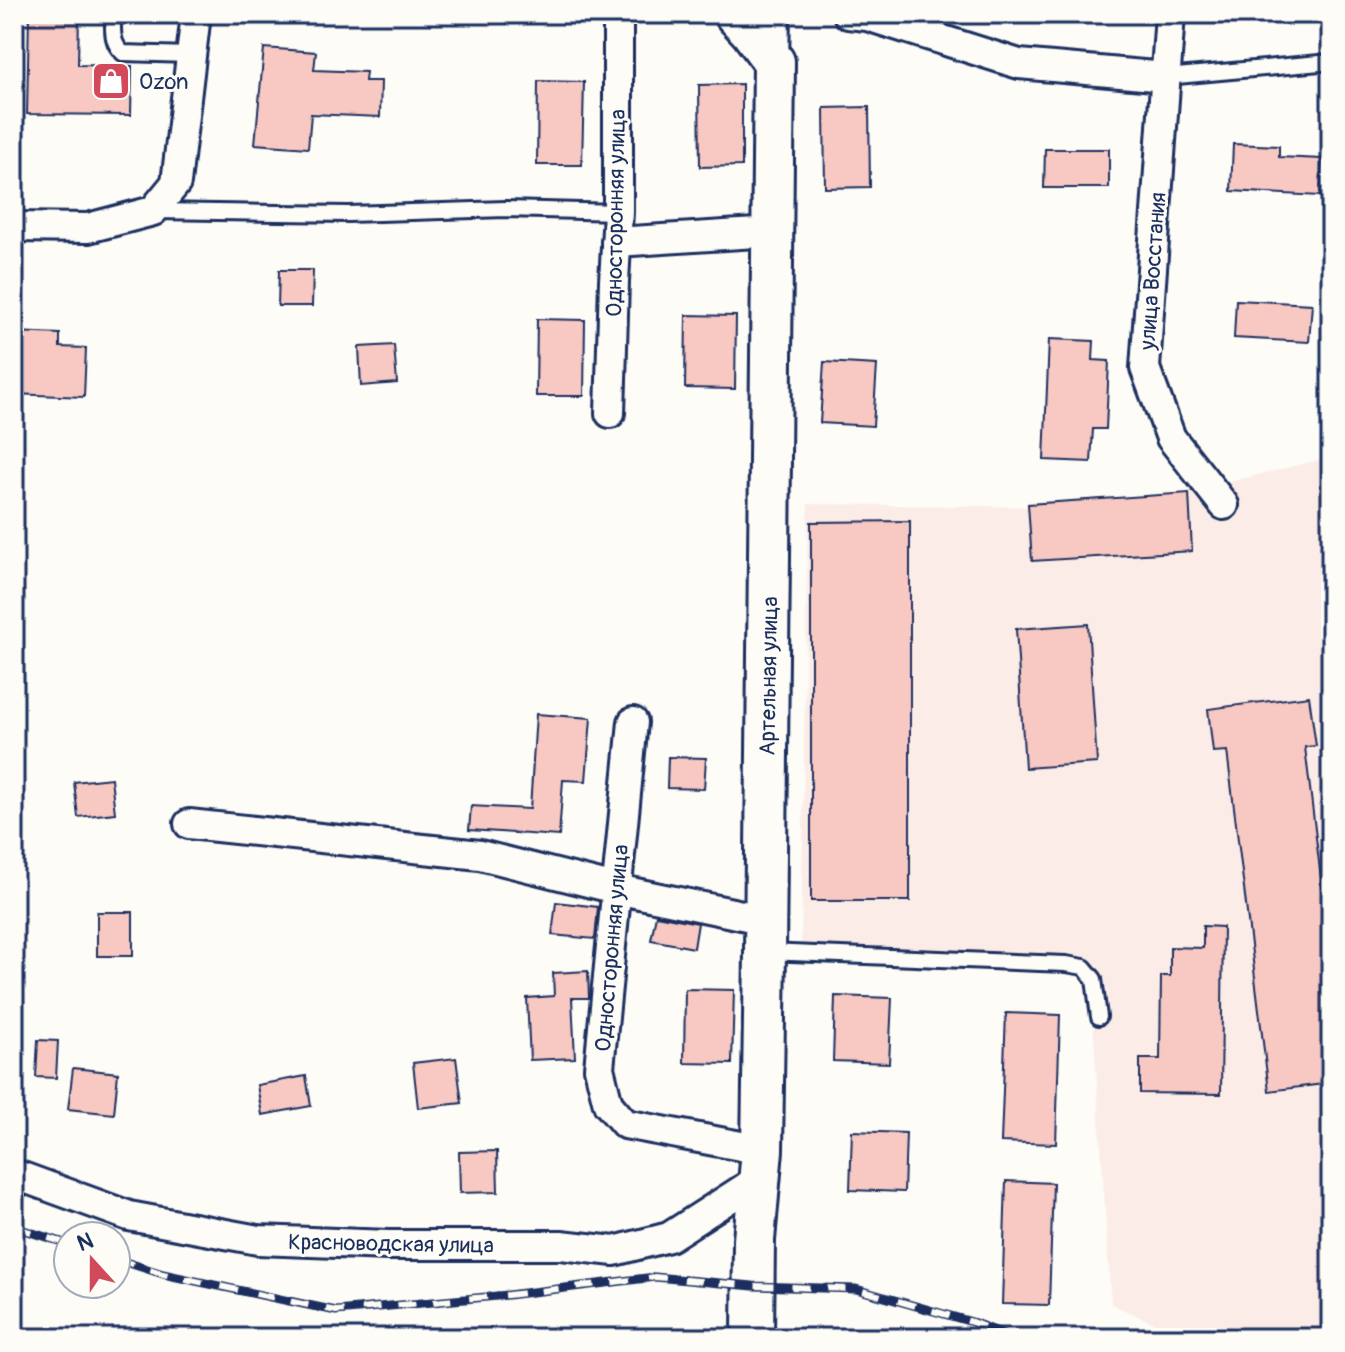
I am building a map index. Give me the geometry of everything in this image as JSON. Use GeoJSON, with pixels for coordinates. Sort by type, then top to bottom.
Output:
{"type":"FeatureCollection","features":[{"type":"Feature","properties":{"kind":"main road"},"geometry":{"type":"LineString","coordinates":[[735,14],[774,62]]}},
{"type":"Feature","properties":{"kind":"main road","name":"Артельная улица"},"geometry":{"type":"LineString","coordinates":[[753,1338],[765,936],[774,62]]}},
{"type":"Feature","properties":{"kind":"street"},"geometry":{"type":"LineString","coordinates":[[14,227],[88,228],[153,211],[176,183],[196,14]]}},
{"type":"Feature","properties":{"kind":"street","name":"Односторонняя улица"},"geometry":{"type":"LineString","coordinates":[[610,413],[618,212],[618,14]]}},
{"type":"Feature","properties":{"kind":"street"},"geometry":{"type":"LineString","coordinates":[[848,14],[867,16],[1019,64],[1166,77]]}},
{"type":"Feature","properties":{"kind":"street","name":"улица Восстания"},"geometry":{"type":"LineString","coordinates":[[1170,14],[1145,368],[1171,438],[1224,505]]}},
{"type":"Feature","properties":{"kind":"street","name":"Артельная улица"},"geometry":{"type":"LineString","coordinates":[[774,62],[783,16]]}},
{"type":"Feature","properties":{"kind":"street"},"geometry":{"type":"LineString","coordinates":[[616,242],[772,232]]}},
{"type":"Feature","properties":{"kind":"street","name":"Односторонняя улица"},"geometry":{"type":"LineString","coordinates":[[633,722],[599,1068],[608,1104],[625,1124],[760,1164]]}},
{"type":"Feature","properties":{"kind":"street"},"geometry":{"type":"LineString","coordinates":[[189,824],[480,855],[616,889],[765,936]]}},
{"type":"Feature","properties":{"kind":"street","name":"Красноводская улица"},"geometry":{"type":"LineString","coordinates":[[14,1174],[129,1216],[258,1240],[389,1245],[561,1245],[614,1251],[669,1237],[760,1164]]}},
{"type":"Feature","properties":{"kind":"lane"},"geometry":{"type":"LineString","coordinates":[[113,14],[115,47],[123,53],[190,55]]}},
{"type":"Feature","properties":{"kind":"lane"},"geometry":{"type":"LineString","coordinates":[[1166,77],[1331,62]]}},
{"type":"Feature","properties":{"kind":"lane"},"geometry":{"type":"LineString","coordinates":[[153,211],[348,214],[506,209],[618,212]]}},
{"type":"Feature","properties":{"kind":"lane"},"geometry":{"type":"LineString","coordinates":[[765,936],[1084,967],[1094,979],[1099,1017]]}},
{"type":"Feature","properties":{"kind":"shaded area"},"geometry":{"type":"Polygon","coordinates":[[[1331,457],[1331,1338],[1187,1338],[1111,1304],[1089,958],[949,958],[801,947],[808,504],[1123,508],[1331,457]]]}},
{"type":"Feature","properties":{"kind":"building"},"geometry":{"type":"Polygon","coordinates":[[[29,14],[79,14],[78,65],[132,66],[131,115],[27,114],[29,14]]]}},
{"type":"Feature","properties":{"kind":"building"},"geometry":{"type":"Polygon","coordinates":[[[264,48],[316,52],[314,70],[366,72],[365,81],[381,81],[380,117],[311,114],[308,148],[255,144],[264,48]]]}},
{"type":"Feature","properties":{"kind":"building"},"geometry":{"type":"Polygon","coordinates":[[[538,81],[584,82],[582,165],[537,165],[538,81]]]}},
{"type":"Feature","properties":{"kind":"building"},"geometry":{"type":"Polygon","coordinates":[[[742,84],[742,166],[700,167],[699,85],[742,84]]]}},
{"type":"Feature","properties":{"kind":"building"},"geometry":{"type":"Polygon","coordinates":[[[869,107],[870,187],[825,188],[824,108],[869,107]]]}},
{"type":"Feature","properties":{"kind":"building"},"geometry":{"type":"Polygon","coordinates":[[[1233,144],[1279,146],[1279,157],[1322,159],[1320,196],[1231,191],[1233,144]]]}},
{"type":"Feature","properties":{"kind":"building"},"geometry":{"type":"Polygon","coordinates":[[[1045,149],[1109,149],[1109,188],[1044,188],[1045,149]]]}},
{"type":"Feature","properties":{"kind":"building"},"geometry":{"type":"Polygon","coordinates":[[[279,270],[313,270],[312,306],[278,306],[279,270]]]}},
{"type":"Feature","properties":{"kind":"building"},"geometry":{"type":"Polygon","coordinates":[[[1236,300],[1312,304],[1309,342],[1234,338],[1236,300]]]}},
{"type":"Feature","properties":{"kind":"building"},"geometry":{"type":"Polygon","coordinates":[[[686,315],[736,316],[735,389],[685,388],[686,315]]]}},
{"type":"Feature","properties":{"kind":"building"},"geometry":{"type":"Polygon","coordinates":[[[537,319],[585,320],[584,396],[536,396],[537,319]]]}},
{"type":"Feature","properties":{"kind":"building"},"geometry":{"type":"Polygon","coordinates":[[[14,332],[60,334],[60,347],[86,348],[84,397],[14,394],[14,332]]]}},
{"type":"Feature","properties":{"kind":"building"},"geometry":{"type":"Polygon","coordinates":[[[1049,339],[1094,341],[1093,360],[1109,361],[1106,429],[1093,429],[1091,462],[1044,460],[1049,339]]]}},
{"type":"Feature","properties":{"kind":"building"},"geometry":{"type":"Polygon","coordinates":[[[394,345],[397,383],[361,386],[359,347],[394,345]]]}},
{"type":"Feature","properties":{"kind":"building"},"geometry":{"type":"Polygon","coordinates":[[[824,362],[877,365],[873,426],[820,423],[824,362]]]}},
{"type":"Feature","properties":{"kind":"building"},"geometry":{"type":"Polygon","coordinates":[[[1189,493],[1192,551],[1032,561],[1028,504],[1189,493]]]}},
{"type":"Feature","properties":{"kind":"building"},"geometry":{"type":"Polygon","coordinates":[[[910,521],[910,901],[811,901],[811,522],[910,521]]]}},
{"type":"Feature","properties":{"kind":"building"},"geometry":{"type":"Polygon","coordinates":[[[1088,624],[1097,763],[1025,768],[1016,629],[1088,624]]]}},
{"type":"Feature","properties":{"kind":"building"},"geometry":{"type":"Polygon","coordinates":[[[1309,696],[1316,746],[1305,747],[1331,961],[1331,1083],[1269,1091],[1227,751],[1213,752],[1208,709],[1309,696]]]}},
{"type":"Feature","properties":{"kind":"building"},"geometry":{"type":"Polygon","coordinates":[[[536,714],[591,718],[586,781],[563,780],[559,836],[469,830],[471,806],[530,809],[536,714]]]}},
{"type":"Feature","properties":{"kind":"building"},"geometry":{"type":"Polygon","coordinates":[[[668,757],[706,758],[704,789],[667,788],[668,757]]]}},
{"type":"Feature","properties":{"kind":"building"},"geometry":{"type":"Polygon","coordinates":[[[111,778],[115,813],[78,817],[74,782],[111,778]]]}},
{"type":"Feature","properties":{"kind":"building"},"geometry":{"type":"Polygon","coordinates":[[[556,902],[598,907],[595,939],[552,935],[556,902]]]}},
{"type":"Feature","properties":{"kind":"building"},"geometry":{"type":"Polygon","coordinates":[[[97,912],[133,912],[133,956],[97,956],[97,912]]]}},
{"type":"Feature","properties":{"kind":"building"},"geometry":{"type":"Polygon","coordinates":[[[656,915],[698,923],[694,948],[651,940],[656,915]]]}},
{"type":"Feature","properties":{"kind":"building"},"geometry":{"type":"Polygon","coordinates":[[[1203,926],[1223,927],[1221,1094],[1140,1093],[1140,1059],[1160,1059],[1161,976],[1170,976],[1170,947],[1203,948],[1203,926]]]}},
{"type":"Feature","properties":{"kind":"building"},"geometry":{"type":"Polygon","coordinates":[[[588,971],[589,998],[572,998],[575,1058],[530,1060],[527,998],[554,996],[553,973],[588,971]]]}},
{"type":"Feature","properties":{"kind":"building"},"geometry":{"type":"Polygon","coordinates":[[[685,989],[734,990],[732,1064],[684,1063],[685,989]]]}},
{"type":"Feature","properties":{"kind":"building"},"geometry":{"type":"Polygon","coordinates":[[[835,996],[892,998],[889,1063],[833,1061],[835,996]]]}},
{"type":"Feature","properties":{"kind":"building"},"geometry":{"type":"Polygon","coordinates":[[[1006,1013],[1060,1015],[1056,1144],[1001,1142],[1006,1013]]]}},
{"type":"Feature","properties":{"kind":"building"},"geometry":{"type":"Polygon","coordinates":[[[38,1040],[58,1041],[56,1078],[36,1077],[38,1040]]]}},
{"type":"Feature","properties":{"kind":"building"},"geometry":{"type":"Polygon","coordinates":[[[456,1058],[462,1103],[418,1108],[413,1063],[456,1058]]]}},
{"type":"Feature","properties":{"kind":"building"},"geometry":{"type":"Polygon","coordinates":[[[73,1068],[118,1073],[114,1114],[68,1109],[73,1068]]]}},
{"type":"Feature","properties":{"kind":"building"},"geometry":{"type":"Polygon","coordinates":[[[306,1076],[311,1106],[262,1115],[257,1085],[306,1076]]]}},
{"type":"Feature","properties":{"kind":"building"},"geometry":{"type":"Polygon","coordinates":[[[852,1131],[906,1133],[904,1192],[850,1190],[852,1131]]]}},
{"type":"Feature","properties":{"kind":"building"},"geometry":{"type":"Polygon","coordinates":[[[497,1151],[498,1192],[460,1193],[459,1152],[497,1151]]]}},
{"type":"Feature","properties":{"kind":"building"},"geometry":{"type":"Polygon","coordinates":[[[1006,1181],[1053,1183],[1049,1305],[1002,1304],[1006,1181]]]}},
{"type":"Feature","properties":{"kind":"railway"},"geometry":{"type":"LineString","coordinates":[[14,1227],[52,1239]]}},
{"type":"Feature","properties":{"kind":"railway"},"geometry":{"type":"LineString","coordinates":[[132,1264],[163,1274],[336,1311],[655,1277],[753,1286],[856,1289],[972,1322],[1013,1338]]}},
{"type":"Feature","properties":{"kind":"place","name":"Ozon"},"geometry":{"type":"Point","coordinates":[111,81]}}]}
